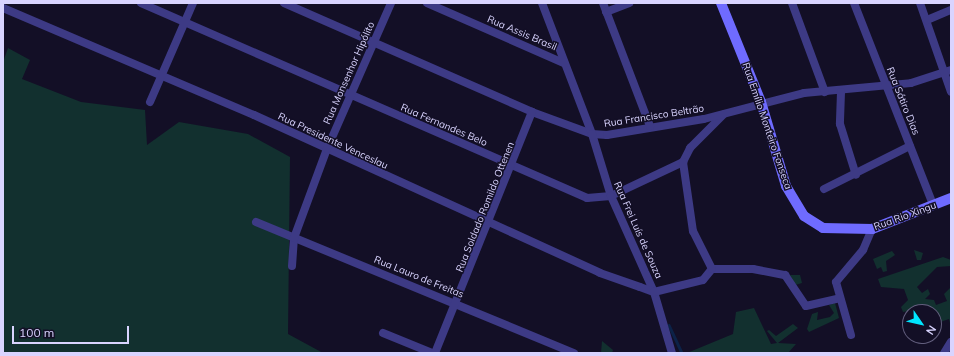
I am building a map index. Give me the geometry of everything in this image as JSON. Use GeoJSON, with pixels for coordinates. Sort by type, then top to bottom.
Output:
{"type":"FeatureCollection","features":[{"type":"Feature","properties":{"kind":"main road","name":"Rua Emílio Monteiro Fonseca"},"geometry":{"type":"LineString","coordinates":[[721,3],[761,102],[786,186],[804,216],[812,223]]}},
{"type":"Feature","properties":{"kind":"main road","name":"Rua Rio Xingu"},"geometry":{"type":"LineString","coordinates":[[812,223],[833,230],[872,229],[951,198]]}},
{"type":"Feature","properties":{"kind":"street","name":"Rua Fernandes Belo"},"geometry":{"type":"LineString","coordinates":[[141,3],[349,96],[588,198],[611,196],[684,162]]}},
{"type":"Feature","properties":{"kind":"street"},"geometry":{"type":"LineString","coordinates":[[150,102],[193,3]]}},
{"type":"Feature","properties":{"kind":"street","name":"Rua Francisco Beltrão"},"geometry":{"type":"LineString","coordinates":[[284,3],[532,112],[592,134],[607,135],[650,126],[724,114],[761,102],[825,92],[841,92],[886,85],[912,83],[948,72]]}},
{"type":"Feature","properties":{"kind":"street","name":"Rua Monsenhor Hipólito"},"geometry":{"type":"LineString","coordinates":[[292,266],[294,238],[327,149],[391,3]]}},
{"type":"Feature","properties":{"kind":"street","name":"Rua Assis Brasil"},"geometry":{"type":"LineString","coordinates":[[427,3],[564,62]]}},
{"type":"Feature","properties":{"kind":"street","name":"Rua Frei Luís de Souza"},"geometry":{"type":"LineString","coordinates":[[542,3],[592,134],[611,196],[654,292],[672,353]]}},
{"type":"Feature","properties":{"kind":"street"},"geometry":{"type":"LineString","coordinates":[[603,3],[650,126]]}},
{"type":"Feature","properties":{"kind":"street"},"geometry":{"type":"LineString","coordinates":[[606,12],[629,3]]}},
{"type":"Feature","properties":{"kind":"street"},"geometry":{"type":"LineString","coordinates":[[792,3],[825,92]]}},
{"type":"Feature","properties":{"kind":"street","name":"Rua Sátiro Dias"},"geometry":{"type":"LineString","coordinates":[[854,3],[933,205]]}},
{"type":"Feature","properties":{"kind":"street"},"geometry":{"type":"LineString","coordinates":[[920,3],[948,72],[951,92]]}},
{"type":"Feature","properties":{"kind":"street","name":"Rua Presidente Venceslau"},"geometry":{"type":"LineString","coordinates":[[3,8],[327,149],[600,273],[654,292]]}},
{"type":"Feature","properties":{"kind":"street"},"geometry":{"type":"LineString","coordinates":[[927,20],[951,10]]}},
{"type":"Feature","properties":{"kind":"street"},"geometry":{"type":"LineString","coordinates":[[841,92],[840,124],[856,175]]}},
{"type":"Feature","properties":{"kind":"street","name":"Rua Soldado Romildo Ottenen"},"geometry":{"type":"LineString","coordinates":[[435,353],[458,303],[488,223],[513,165],[532,112]]}},
{"type":"Feature","properties":{"kind":"street"},"geometry":{"type":"LineString","coordinates":[[712,269],[693,231],[684,162],[690,148],[724,114]]}},
{"type":"Feature","properties":{"kind":"street"},"geometry":{"type":"LineString","coordinates":[[824,189],[856,175],[910,146]]}},
{"type":"Feature","properties":{"kind":"street","name":"Rua Lauro de Freitas"},"geometry":{"type":"LineString","coordinates":[[256,222],[458,303],[574,353]]}},
{"type":"Feature","properties":{"kind":"street"},"geometry":{"type":"LineString","coordinates":[[851,336],[840,298],[838,277],[863,250],[872,229]]}},
{"type":"Feature","properties":{"kind":"street"},"geometry":{"type":"LineString","coordinates":[[654,292],[703,280],[712,269]]}},
{"type":"Feature","properties":{"kind":"street"},"geometry":{"type":"LineString","coordinates":[[712,269],[782,274],[802,304],[812,306],[840,298]]}},
{"type":"Feature","properties":{"kind":"street"},"geometry":{"type":"LineString","coordinates":[[383,333],[432,353]]}},
{"type":"Feature","properties":{"kind":"street"},"geometry":{"type":"LineString","coordinates":[[944,353],[951,342]]}},
{"type":"Feature","properties":{"kind":"green space"},"geometry":{"type":"Polygon","coordinates":[[[8,48],[30,60],[22,79],[81,102],[145,110],[147,145],[179,122],[248,134],[290,157],[288,334],[323,353],[3,353],[3,62],[8,48]]]}},
{"type":"Feature","properties":{"kind":"green space"},"geometry":{"type":"Polygon","coordinates":[[[914,250],[923,253],[921,260],[917,260],[914,250]]]}},
{"type":"Feature","properties":{"kind":"green space"},"geometry":{"type":"Polygon","coordinates":[[[892,251],[895,255],[886,261],[887,271],[883,272],[881,267],[877,269],[873,259],[892,251]]]}},
{"type":"Feature","properties":{"kind":"green space"},"geometry":{"type":"Polygon","coordinates":[[[943,257],[951,260],[951,266],[937,267],[917,287],[922,293],[928,289],[930,294],[925,299],[934,300],[936,304],[904,304],[908,300],[904,289],[881,287],[878,279],[943,257]]]}},
{"type":"Feature","properties":{"kind":"green space"},"geometry":{"type":"Polygon","coordinates":[[[790,275],[800,275],[802,283],[792,286],[790,275]]]}},
{"type":"Feature","properties":{"kind":"green space"},"geometry":{"type":"Polygon","coordinates":[[[950,288],[951,327],[949,319],[942,322],[942,304],[939,304],[947,301],[944,294],[950,288]]]}},
{"type":"Feature","properties":{"kind":"green space"},"geometry":{"type":"Polygon","coordinates":[[[835,303],[839,318],[809,332],[807,329],[812,314],[818,312],[817,320],[830,317],[834,313],[829,305],[835,303]]]}},
{"type":"Feature","properties":{"kind":"green space"},"geometry":{"type":"Polygon","coordinates":[[[754,308],[771,344],[777,343],[767,331],[769,330],[776,336],[793,324],[798,328],[778,343],[796,344],[788,353],[687,353],[733,334],[736,312],[754,308]]]}},
{"type":"Feature","properties":{"kind":"green space"},"geometry":{"type":"Polygon","coordinates":[[[602,341],[613,350],[612,353],[601,353],[602,341]]]}},
{"type":"Feature","properties":{"kind":"waterway"},"geometry":{"type":"LineString","coordinates":[[669,325],[682,353]]}}]}
